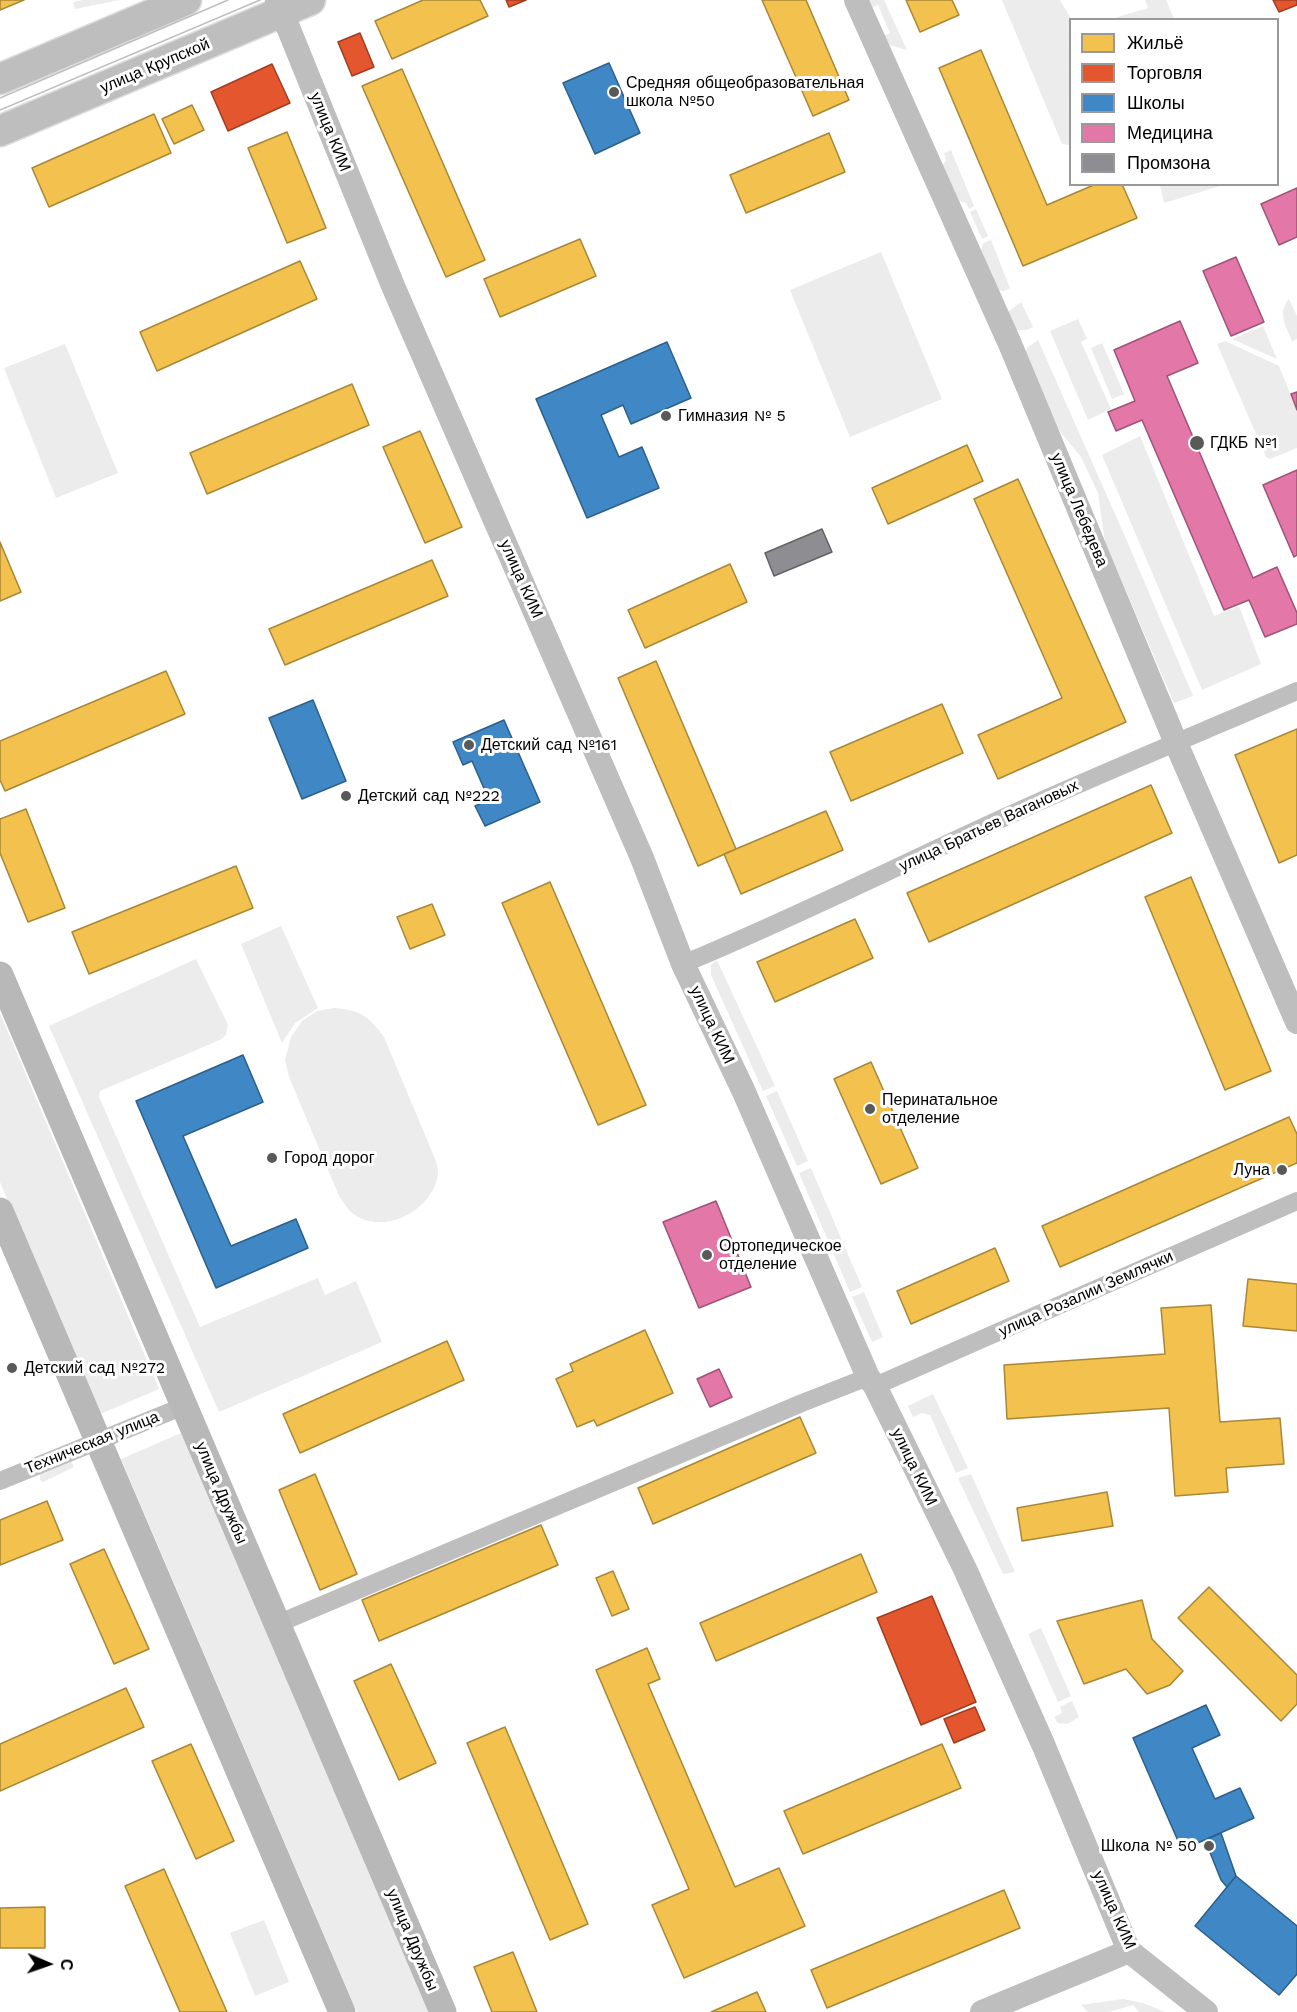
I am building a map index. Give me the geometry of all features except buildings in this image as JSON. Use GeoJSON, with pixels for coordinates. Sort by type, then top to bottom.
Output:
{"type":"FeatureCollection","features":[{"type":"Feature","properties":{"kind":"main road","name":"улица Крупской"},"geometry":{"type":"LineString","coordinates":[[0,131],[280,7],[310,0]]}},
{"type":"Feature","properties":{"kind":"main road"},"geometry":{"type":"LineString","coordinates":[[0,79],[169,3]]}},
{"type":"Feature","properties":{"kind":"main road","name":"улица Дружбы"},"geometry":{"type":"LineString","coordinates":[[0,975],[443,2012]]}},
{"type":"Feature","properties":{"kind":"main road"},"geometry":{"type":"LineString","coordinates":[[0,1211],[342,2012]]}},
{"type":"Feature","properties":{"kind":"street","name":"улица Лебедева"},"geometry":{"type":"LineString","coordinates":[[856,0],[1010,344],[1176,743],[1297,1022]]}},
{"type":"Feature","properties":{"kind":"street","name":"улица КИМ"},"geometry":{"type":"LineString","coordinates":[[280,7],[393,285],[642,858],[683,964],[744,1092],[872,1382],[965,1569],[1044,1744],[1129,1951],[1206,2012]]}},
{"type":"Feature","properties":{"kind":"street","name":"улица Братьев Вагановых"},"geometry":{"type":"LineString","coordinates":[[683,964],[867,883],[1015,812],[1143,755],[1297,691]]}},
{"type":"Feature","properties":{"kind":"street","name":"улица Розалии Землячки"},"geometry":{"type":"LineString","coordinates":[[277,1624],[802,1402],[872,1382],[1297,1201]]}},
{"type":"Feature","properties":{"kind":"street","name":"Техническая улица"},"geometry":{"type":"LineString","coordinates":[[0,1481],[184,1406]]}},
{"type":"Feature","properties":{"kind":"street"},"geometry":{"type":"LineString","coordinates":[[982,2012],[1129,1951]]}},
{"type":"Feature","properties":{"kind":"shaded area"},"geometry":{"type":"Polygon","coordinates":[[[120,0],[75,9],[73,2],[120,0]]]}},
{"type":"Feature","properties":{"kind":"shaded area"},"geometry":{"type":"Polygon","coordinates":[[[866,0],[884,0],[907,50],[889,45],[883,36],[890,33],[878,5],[870,8],[866,0]]]}},
{"type":"Feature","properties":{"kind":"shaded area"},"geometry":{"type":"Polygon","coordinates":[[[1002,0],[1060,0],[1070,18],[1069,145],[1062,144],[1002,0]]]}},
{"type":"Feature","properties":{"kind":"shaded area"},"geometry":{"type":"Polygon","coordinates":[[[1145,0],[1166,0],[1174,18],[1114,18],[1148,8],[1145,0]]]}},
{"type":"Feature","properties":{"kind":"shaded area"},"geometry":{"type":"Polygon","coordinates":[[[951,150],[974,206],[969,209],[966,203],[953,200],[940,170],[946,160],[944,153],[951,150]]]}},
{"type":"Feature","properties":{"kind":"shaded area"},"geometry":{"type":"Polygon","coordinates":[[[1160,186],[1220,186],[1164,203],[1160,186]]]}},
{"type":"Feature","properties":{"kind":"shaded area"},"geometry":{"type":"Polygon","coordinates":[[[976,209],[988,236],[982,239],[970,212],[976,209]]]}},
{"type":"Feature","properties":{"kind":"shaded area"},"geometry":{"type":"Polygon","coordinates":[[[991,240],[1010,288],[1004,291],[997,290],[979,258],[983,243],[991,240]]]}},
{"type":"Feature","properties":{"kind":"shaded area"},"geometry":{"type":"Polygon","coordinates":[[[881,252],[942,399],[850,437],[790,290],[881,252]]]}},
{"type":"Feature","properties":{"kind":"shaded area"},"geometry":{"type":"Polygon","coordinates":[[[1289,299],[1297,316],[1297,339],[1292,341],[1283,314],[1285,304],[1289,299]]]}},
{"type":"Feature","properties":{"kind":"shaded area"},"geometry":{"type":"Polygon","coordinates":[[[1021,302],[1033,327],[1027,330],[1012,330],[1005,317],[1021,302]]]}},
{"type":"Feature","properties":{"kind":"shaded area"},"geometry":{"type":"Polygon","coordinates":[[[1078,319],[1087,339],[1081,342],[1111,409],[1088,420],[1050,331],[1078,319]]]}},
{"type":"Feature","properties":{"kind":"shaded area"},"geometry":{"type":"Polygon","coordinates":[[[1263,326],[1277,359],[1232,339],[1263,326]]]}},
{"type":"Feature","properties":{"kind":"shaded area"},"geometry":{"type":"Polygon","coordinates":[[[1038,340],[1193,696],[1174,703],[1105,542],[1098,493],[1081,457],[1058,429],[1025,354],[1027,348],[1038,340]]]}},
{"type":"Feature","properties":{"kind":"shaded area"},"geometry":{"type":"Polygon","coordinates":[[[1225,341],[1279,366],[1297,410],[1297,448],[1270,459],[1266,457],[1217,344],[1225,341]]]}},
{"type":"Feature","properties":{"kind":"shaded area"},"geometry":{"type":"Polygon","coordinates":[[[1102,343],[1124,394],[1112,399],[1091,348],[1102,343]]]}},
{"type":"Feature","properties":{"kind":"shaded area"},"geometry":{"type":"Polygon","coordinates":[[[65,344],[118,473],[56,498],[4,368],[65,344]]]}},
{"type":"Feature","properties":{"kind":"shaded area"},"geometry":{"type":"Polygon","coordinates":[[[1140,436],[1214,616],[1239,606],[1261,664],[1202,690],[1102,455],[1140,436]]]}},
{"type":"Feature","properties":{"kind":"shaded area"},"geometry":{"type":"Polygon","coordinates":[[[281,926],[318,1008],[295,1023],[282,1043],[241,944],[281,926]]]}},
{"type":"Feature","properties":{"kind":"shaded area"},"geometry":{"type":"Polygon","coordinates":[[[196,959],[228,1025],[226,1035],[220,1040],[100,1091],[99,1097],[200,1327],[318,1278],[325,1295],[356,1281],[382,1342],[219,1412],[49,1026],[196,959]]]}},
{"type":"Feature","properties":{"kind":"shaded area"},"geometry":{"type":"Polygon","coordinates":[[[717,960],[775,1086],[763,1091],[711,975],[711,965],[717,960]]]}},
{"type":"Feature","properties":{"kind":"shaded area"},"geometry":{"type":"Polygon","coordinates":[[[334,1008],[351,1010],[363,1015],[384,1037],[437,1165],[435,1186],[428,1198],[404,1216],[390,1221],[376,1222],[362,1219],[346,1206],[339,1196],[289,1077],[285,1060],[291,1037],[302,1021],[317,1011],[334,1008]]]}},
{"type":"Feature","properties":{"kind":"shaded area"},"geometry":{"type":"Polygon","coordinates":[[[0,1013],[159,1389],[98,1415],[0,1182],[0,1013]]]}},
{"type":"Feature","properties":{"kind":"shaded area"},"geometry":{"type":"Polygon","coordinates":[[[777,1091],[808,1161],[797,1166],[766,1096],[777,1091]]]}},
{"type":"Feature","properties":{"kind":"shaded area"},"geometry":{"type":"Polygon","coordinates":[[[811,1168],[862,1287],[850,1292],[799,1173],[811,1168]]]}},
{"type":"Feature","properties":{"kind":"shaded area"},"geometry":{"type":"Polygon","coordinates":[[[864,1292],[883,1337],[872,1342],[852,1297],[864,1292]]]}},
{"type":"Feature","properties":{"kind":"shaded area"},"geometry":{"type":"Polygon","coordinates":[[[933,1394],[968,1468],[956,1473],[930,1415],[922,1413],[913,1417],[908,1406],[933,1394]]]}},
{"type":"Feature","properties":{"kind":"shaded area"},"geometry":{"type":"Polygon","coordinates":[[[181,1433],[429,2012],[357,2012],[121,1459],[181,1433]]]}},
{"type":"Feature","properties":{"kind":"shaded area"},"geometry":{"type":"Polygon","coordinates":[[[71,1460],[74,1467],[43,1482],[40,1480],[42,1472],[71,1460]]]}},
{"type":"Feature","properties":{"kind":"shaded area"},"geometry":{"type":"Polygon","coordinates":[[[971,1474],[1015,1572],[1003,1574],[958,1478],[971,1474]]]}},
{"type":"Feature","properties":{"kind":"shaded area"},"geometry":{"type":"Polygon","coordinates":[[[1041,1628],[1071,1696],[1058,1702],[1028,1634],[1041,1628]]]}},
{"type":"Feature","properties":{"kind":"shaded area"},"geometry":{"type":"Polygon","coordinates":[[[1072,1701],[1079,1717],[1067,1724],[1058,1723],[1054,1717],[1062,1713],[1060,1707],[1072,1701]]]}},
{"type":"Feature","properties":{"kind":"shaded area"},"geometry":{"type":"Polygon","coordinates":[[[264,1920],[289,1982],[255,1996],[230,1933],[264,1920]]]}},
{"type":"Feature","properties":{"kind":"shaded area"},"geometry":{"type":"Polygon","coordinates":[[[1123,1999],[1143,2003],[1165,2012],[1139,2012],[1133,2005],[1109,2012],[1088,2012],[1081,2005],[1123,1999]]]}},
{"type":"Feature","properties":{"kind":"tram line"},"geometry":{"type":"LineString","coordinates":[[0,98],[228,0]]}},
{"type":"Feature","properties":{"kind":"tram line"},"geometry":{"type":"LineString","coordinates":[[0,110],[260,0]]}},
{"type":"Feature","properties":{"kind":"place","name":"Средняя общеобразовательная школа №50"},"geometry":{"type":"Point","coordinates":[614,92]}},
{"type":"Feature","properties":{"kind":"place","name":"Гимназия № 5"},"geometry":{"type":"Point","coordinates":[666,416]}},
{"type":"Feature","properties":{"kind":"place","name":"ГДКБ №1"},"geometry":{"type":"Point","coordinates":[1197,443]}},
{"type":"Feature","properties":{"kind":"place","name":"Детский сад №161"},"geometry":{"type":"Point","coordinates":[469,745]}},
{"type":"Feature","properties":{"kind":"place","name":"Детский сад №222"},"geometry":{"type":"Point","coordinates":[346,796]}},
{"type":"Feature","properties":{"kind":"place","name":"Перинатальное отделение"},"geometry":{"type":"Point","coordinates":[870,1109]}},
{"type":"Feature","properties":{"kind":"place","name":"Город дорог"},"geometry":{"type":"Point","coordinates":[272,1158]}},
{"type":"Feature","properties":{"kind":"place","name":"Луна"},"geometry":{"type":"Point","coordinates":[1282,1170]}},
{"type":"Feature","properties":{"kind":"place","name":"Ортопедическое отделение"},"geometry":{"type":"Point","coordinates":[707,1255]}},
{"type":"Feature","properties":{"kind":"place","name":"Детский сад №272"},"geometry":{"type":"Point","coordinates":[12,1368]}},
{"type":"Feature","properties":{"kind":"place","name":"Школа № 50"},"geometry":{"type":"Point","coordinates":[1209,1846]}}]}
